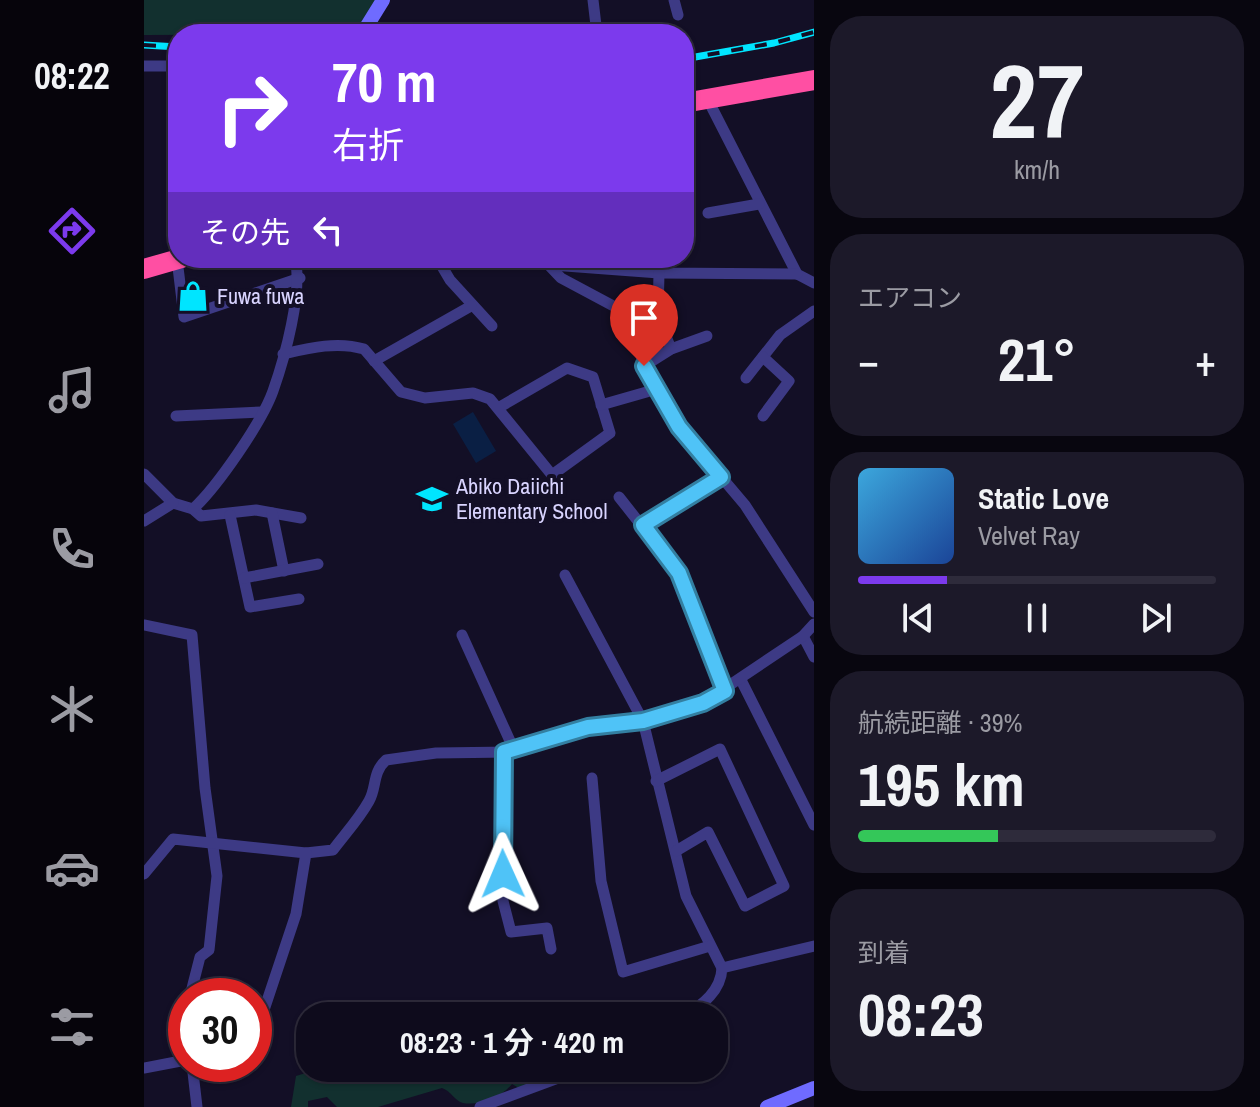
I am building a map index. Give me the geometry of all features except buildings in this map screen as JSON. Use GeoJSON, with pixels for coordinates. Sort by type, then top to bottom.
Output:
{"type":"FeatureCollection","features":[{"type":"Feature","properties":{"kind":"highway"},"geometry":{"type":"LineString","coordinates":[[694,101],[814,80]]}},
{"type":"Feature","properties":{"kind":"highway"},"geometry":{"type":"LineString","coordinates":[[144,269],[168,262]]}},
{"type":"Feature","properties":{"kind":"street"},"geometry":{"type":"LineString","coordinates":[[368,24],[383,0]]}},
{"type":"Feature","properties":{"kind":"street"},"geometry":{"type":"LineString","coordinates":[[593,0],[596,24]]}},
{"type":"Feature","properties":{"kind":"street"},"geometry":{"type":"LineString","coordinates":[[674,0],[678,15]]}},
{"type":"Feature","properties":{"kind":"street"},"geometry":{"type":"LineString","coordinates":[[144,66],[168,66]]}},
{"type":"Feature","properties":{"kind":"street"},"geometry":{"type":"LineString","coordinates":[[707,98],[797,274]]}},
{"type":"Feature","properties":{"kind":"street"},"geometry":{"type":"LineString","coordinates":[[708,213],[759,204]]}},
{"type":"Feature","properties":{"kind":"street"},"geometry":{"type":"LineString","coordinates":[[181,268],[184,317],[300,278]]}},
{"type":"Feature","properties":{"kind":"street"},"geometry":{"type":"LineString","coordinates":[[193,509],[210,494],[273,393],[300,278],[298,268]]}},
{"type":"Feature","properties":{"kind":"street"},"geometry":{"type":"LineString","coordinates":[[444,268],[471,306],[492,326]]}},
{"type":"Feature","properties":{"kind":"street"},"geometry":{"type":"LineString","coordinates":[[552,268],[561,278],[619,309],[632,326],[644,366],[679,427],[745,505],[814,612]]}},
{"type":"Feature","properties":{"kind":"street"},"geometry":{"type":"LineString","coordinates":[[608,268],[659,273],[797,274],[814,283]]}},
{"type":"Feature","properties":{"kind":"street"},"geometry":{"type":"LineString","coordinates":[[659,273],[658,316],[671,349]]}},
{"type":"Feature","properties":{"kind":"street"},"geometry":{"type":"LineString","coordinates":[[374,361],[471,306]]}},
{"type":"Feature","properties":{"kind":"street"},"geometry":{"type":"LineString","coordinates":[[746,378],[780,335],[814,311]]}},
{"type":"Feature","properties":{"kind":"street"},"geometry":{"type":"LineString","coordinates":[[644,366],[671,349],[707,336]]}},
{"type":"Feature","properties":{"kind":"street"},"geometry":{"type":"LineString","coordinates":[[283,354],[345,346],[364,349],[401,392],[425,398],[473,393],[490,399],[552,475],[610,433],[593,377],[567,368],[498,408]]}},
{"type":"Feature","properties":{"kind":"street"},"geometry":{"type":"LineString","coordinates":[[763,357],[789,381],[763,416]]}},
{"type":"Feature","properties":{"kind":"street"},"geometry":{"type":"LineString","coordinates":[[601,405],[657,389]]}},
{"type":"Feature","properties":{"kind":"street"},"geometry":{"type":"LineString","coordinates":[[176,416],[262,412]]}},
{"type":"Feature","properties":{"kind":"street"},"geometry":{"type":"LineString","coordinates":[[144,474],[173,503],[193,509],[201,516],[256,510],[301,518]]}},
{"type":"Feature","properties":{"kind":"street"},"geometry":{"type":"LineString","coordinates":[[643,525],[721,477]]}},
{"type":"Feature","properties":{"kind":"street"},"geometry":{"type":"LineString","coordinates":[[619,497],[679,573],[725,691]]}},
{"type":"Feature","properties":{"kind":"street"},"geometry":{"type":"LineString","coordinates":[[144,521],[173,503]]}},
{"type":"Feature","properties":{"kind":"street"},"geometry":{"type":"LineString","coordinates":[[272,513],[284,571]]}},
{"type":"Feature","properties":{"kind":"street"},"geometry":{"type":"LineString","coordinates":[[230,515],[250,607],[299,599]]}},
{"type":"Feature","properties":{"kind":"street"},"geometry":{"type":"LineString","coordinates":[[244,578],[318,564]]}},
{"type":"Feature","properties":{"kind":"street"},"geometry":{"type":"LineString","coordinates":[[565,575],[643,721],[686,896],[722,968],[721,979],[714,993],[703,1002]]}},
{"type":"Feature","properties":{"kind":"street"},"geometry":{"type":"LineString","coordinates":[[144,874],[173,839],[306,853],[333,850],[371,798],[373,776],[386,760],[436,753],[510,752],[588,727],[643,721],[703,703],[803,636],[814,624]]}},
{"type":"Feature","properties":{"kind":"street"},"geometry":{"type":"LineString","coordinates":[[144,625],[192,635],[210,841],[217,876],[209,950],[200,957],[195,978]]}},
{"type":"Feature","properties":{"kind":"street"},"geometry":{"type":"LineString","coordinates":[[462,635],[510,752],[503,901],[511,932],[547,928],[551,949]]}},
{"type":"Feature","properties":{"kind":"street"},"geometry":{"type":"LineString","coordinates":[[803,636],[814,657]]}},
{"type":"Feature","properties":{"kind":"street"},"geometry":{"type":"LineString","coordinates":[[741,680],[814,825]]}},
{"type":"Feature","properties":{"kind":"street"},"geometry":{"type":"LineString","coordinates":[[656,781],[720,749],[784,886],[745,906],[708,832],[676,851]]}},
{"type":"Feature","properties":{"kind":"street"},"geometry":{"type":"LineString","coordinates":[[592,778],[601,881],[623,972],[710,946]]}},
{"type":"Feature","properties":{"kind":"street"},"geometry":{"type":"LineString","coordinates":[[272,986],[296,914],[306,853]]}},
{"type":"Feature","properties":{"kind":"street"},"geometry":{"type":"LineString","coordinates":[[722,968],[814,946]]}},
{"type":"Feature","properties":{"kind":"street"},"geometry":{"type":"LineString","coordinates":[[144,1068],[168,1063]]}},
{"type":"Feature","properties":{"kind":"street"},"geometry":{"type":"LineString","coordinates":[[194,1082],[197,1107]]}},
{"type":"Feature","properties":{"kind":"street"},"geometry":{"type":"LineString","coordinates":[[480,1107],[547,1082]]}},
{"type":"Feature","properties":{"kind":"street"},"geometry":{"type":"LineString","coordinates":[[767,1107],[814,1088]]}},
{"type":"Feature","properties":{"kind":"green space"},"geometry":{"type":"Polygon","coordinates":[[[144,0],[376,0],[363,22],[357,24],[168,24],[168,35],[144,35],[144,0]]]}},
{"type":"Feature","properties":{"kind":"green space"},"geometry":{"type":"Polygon","coordinates":[[[296,1076],[296,1082],[536,1082],[519,1088],[512,1084],[496,1097],[469,1104],[460,1102],[442,1088],[378,1107],[337,1107],[327,1097],[308,1101],[308,1107],[291,1107],[296,1076]]]}},
{"type":"Feature","properties":{"kind":"water"},"geometry":{"type":"Polygon","coordinates":[[[473,412],[496,451],[476,463],[453,424],[473,412]]]}},
{"type":"Feature","properties":{"kind":"railway"},"geometry":{"type":"LineString","coordinates":[[694,57],[774,43],[814,32]]}},
{"type":"Feature","properties":{"kind":"railway"},"geometry":{"type":"LineString","coordinates":[[144,45],[168,46]]}},
{"type":"Feature","properties":{"kind":"place","name":"Fuwa fuwa"},"geometry":{"type":"Point","coordinates":[193,296]}},
{"type":"Feature","properties":{"kind":"place","name":"Abiko Daiichi Elementary School"},"geometry":{"type":"Point","coordinates":[432,499]}},
{"type":"Feature","properties":{"kind":"route"},"geometry":{"type":"LineString","coordinates":[[503,874],[504,752],[515,752],[588,727],[643,721],[703,703],[725,691],[679,573],[643,525],[721,477],[679,427],[644,366]]}}]}
